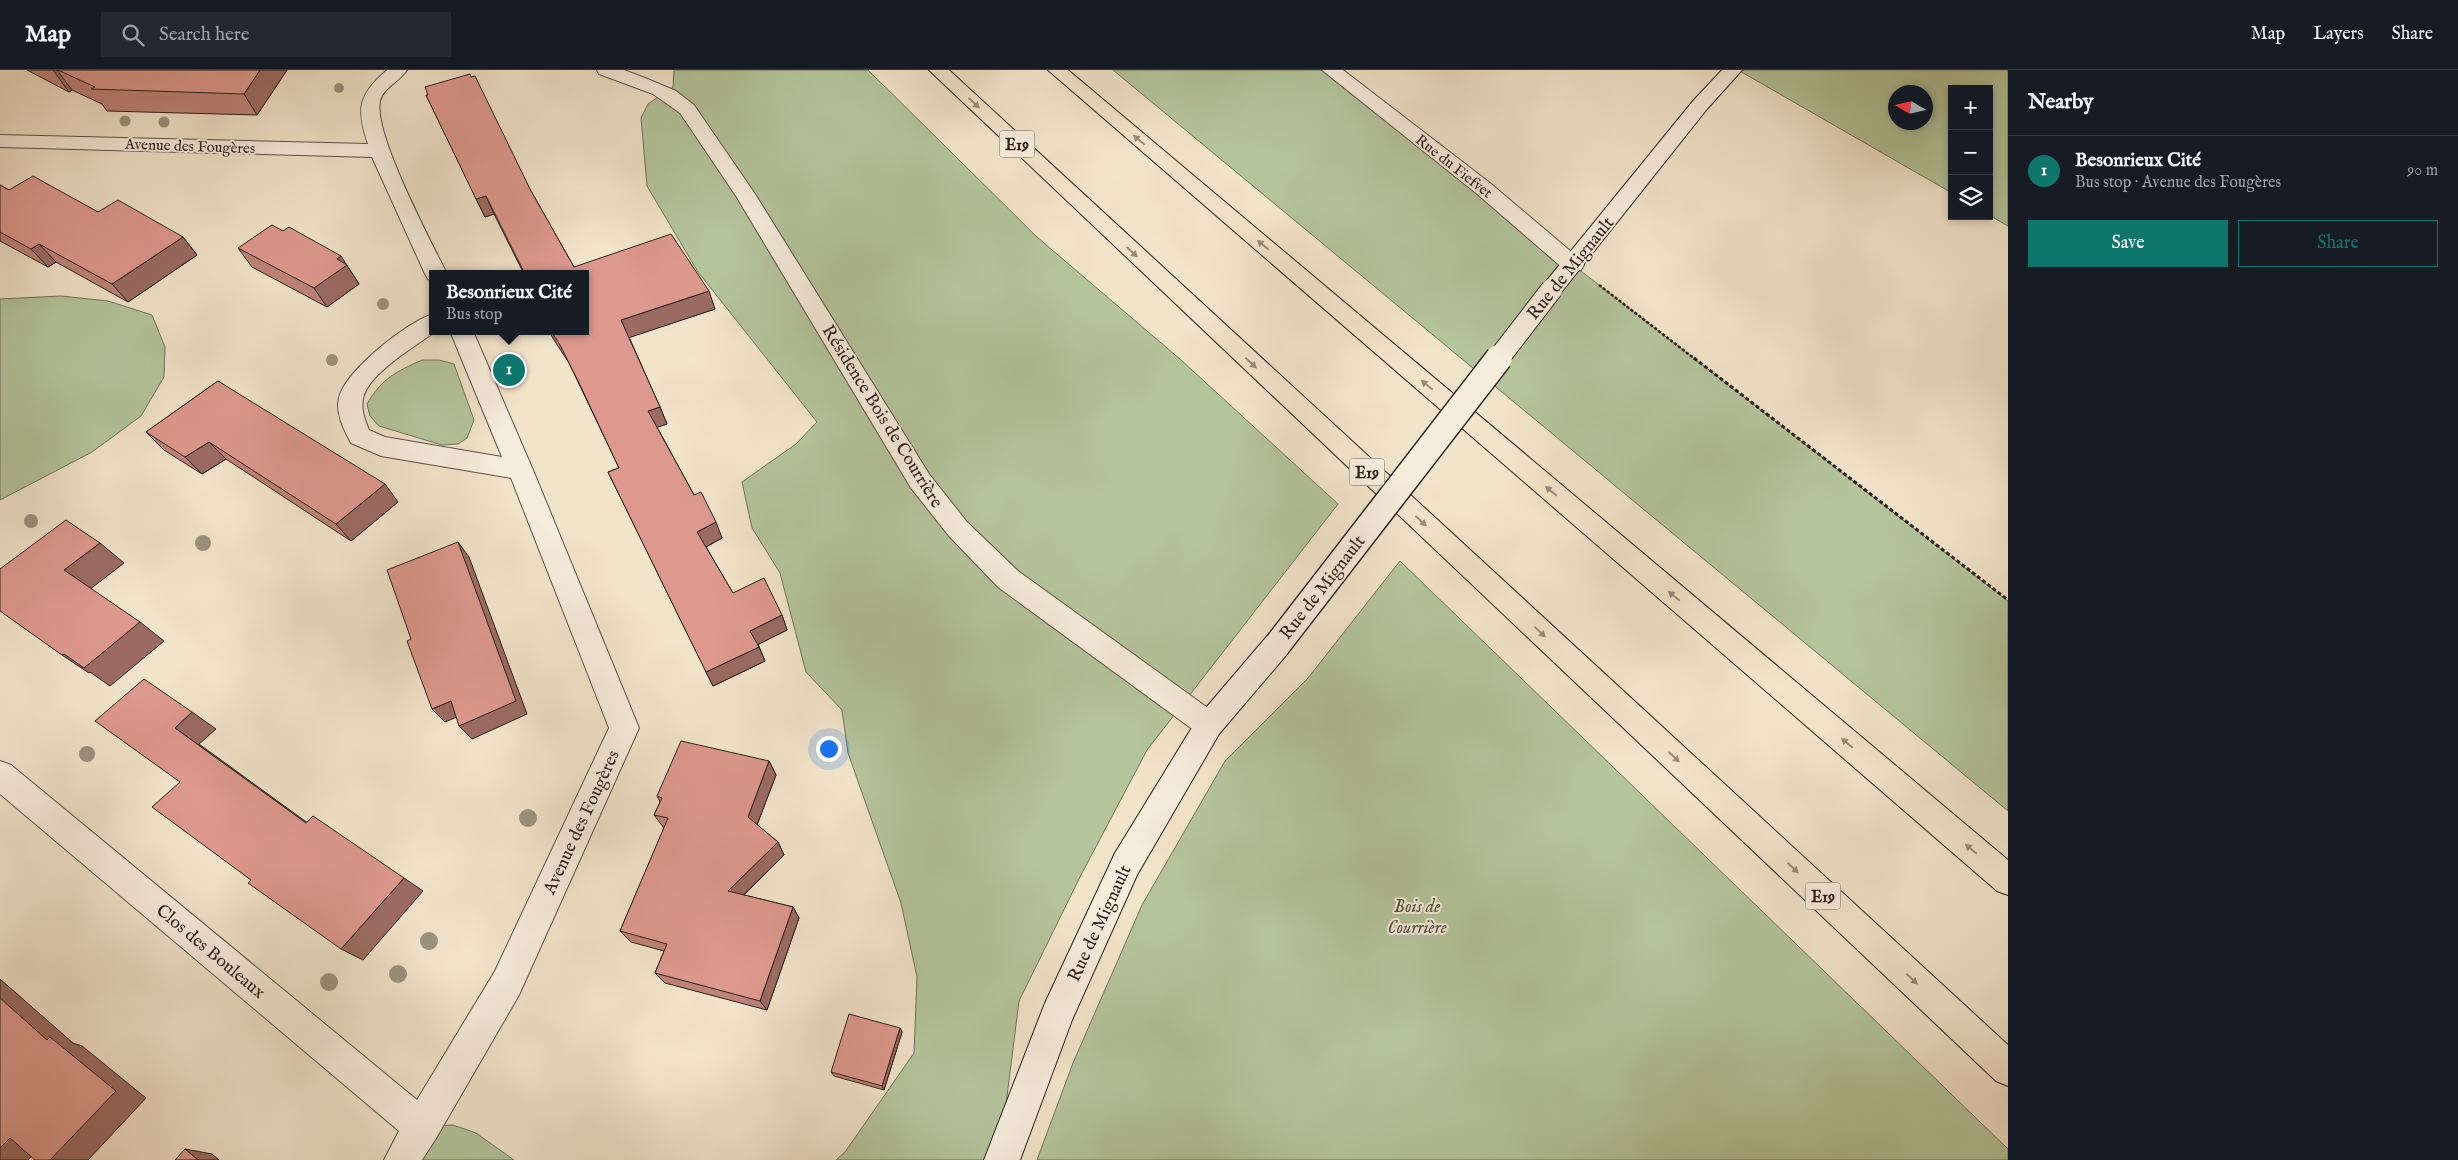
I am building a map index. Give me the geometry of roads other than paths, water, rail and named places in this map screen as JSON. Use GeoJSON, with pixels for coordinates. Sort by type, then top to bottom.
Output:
{"type":"FeatureCollection","features":[{"type":"Feature","properties":{"kind":"highway","name":"E19"},"geometry":{"type":"LineString","coordinates":[[938,70],[2008,1069]]}},
{"type":"Feature","properties":{"kind":"highway"},"geometry":{"type":"LineString","coordinates":[[1057,70],[2008,880]]}},
{"type":"Feature","properties":{"kind":"street"},"geometry":{"type":"LineString","coordinates":[[398,70],[379,87],[370,100],[371,123],[381,152],[434,270]]}},
{"type":"Feature","properties":{"kind":"street","name":"Résidence Bois de Courrière"},"geometry":{"type":"LineString","coordinates":[[606,70],[663,92],[676,99],[688,109],[745,194],[920,481],[958,529],[1008,579],[1209,725]]}},
{"type":"Feature","properties":{"kind":"street","name":"Rue du Fiefvet"},"geometry":{"type":"LineString","coordinates":[[1331,70],[1482,188],[1573,264]]}},
{"type":"Feature","properties":{"kind":"street","name":"Rue de Mignault"},"geometry":{"type":"LineString","coordinates":[[1002,1160],[1057,1015],[1126,864],[1209,725],[1278,644],[1552,288],[1700,105],[1733,70]]}},
{"type":"Feature","properties":{"kind":"street","name":"Avenue des Fougères"},"geometry":{"type":"LineString","coordinates":[[0,141],[381,152]]}},
{"type":"Feature","properties":{"kind":"street"},"geometry":{"type":"LineString","coordinates":[[429,325],[363,376],[351,397],[351,415],[360,436],[380,446],[520,470]]}},
{"type":"Feature","properties":{"kind":"street","name":"Avenue des Fougères"},"geometry":{"type":"LineString","coordinates":[[402,1160],[507,982],[624,728],[520,470],[463,335]]}},
{"type":"Feature","properties":{"kind":"street","name":"Clos des Bouleaux"},"geometry":{"type":"LineString","coordinates":[[0,775],[422,1127]]}},
{"type":"Feature","properties":{"kind":"place","name":"Besonrieux Cité"},"geometry":{"type":"Point","coordinates":[509,370]}},
{"type":"Feature","properties":{"kind":"park label","name":"Bois de Courrière"},"geometry":{"type":"Point","coordinates":[1417,916]}}]}
